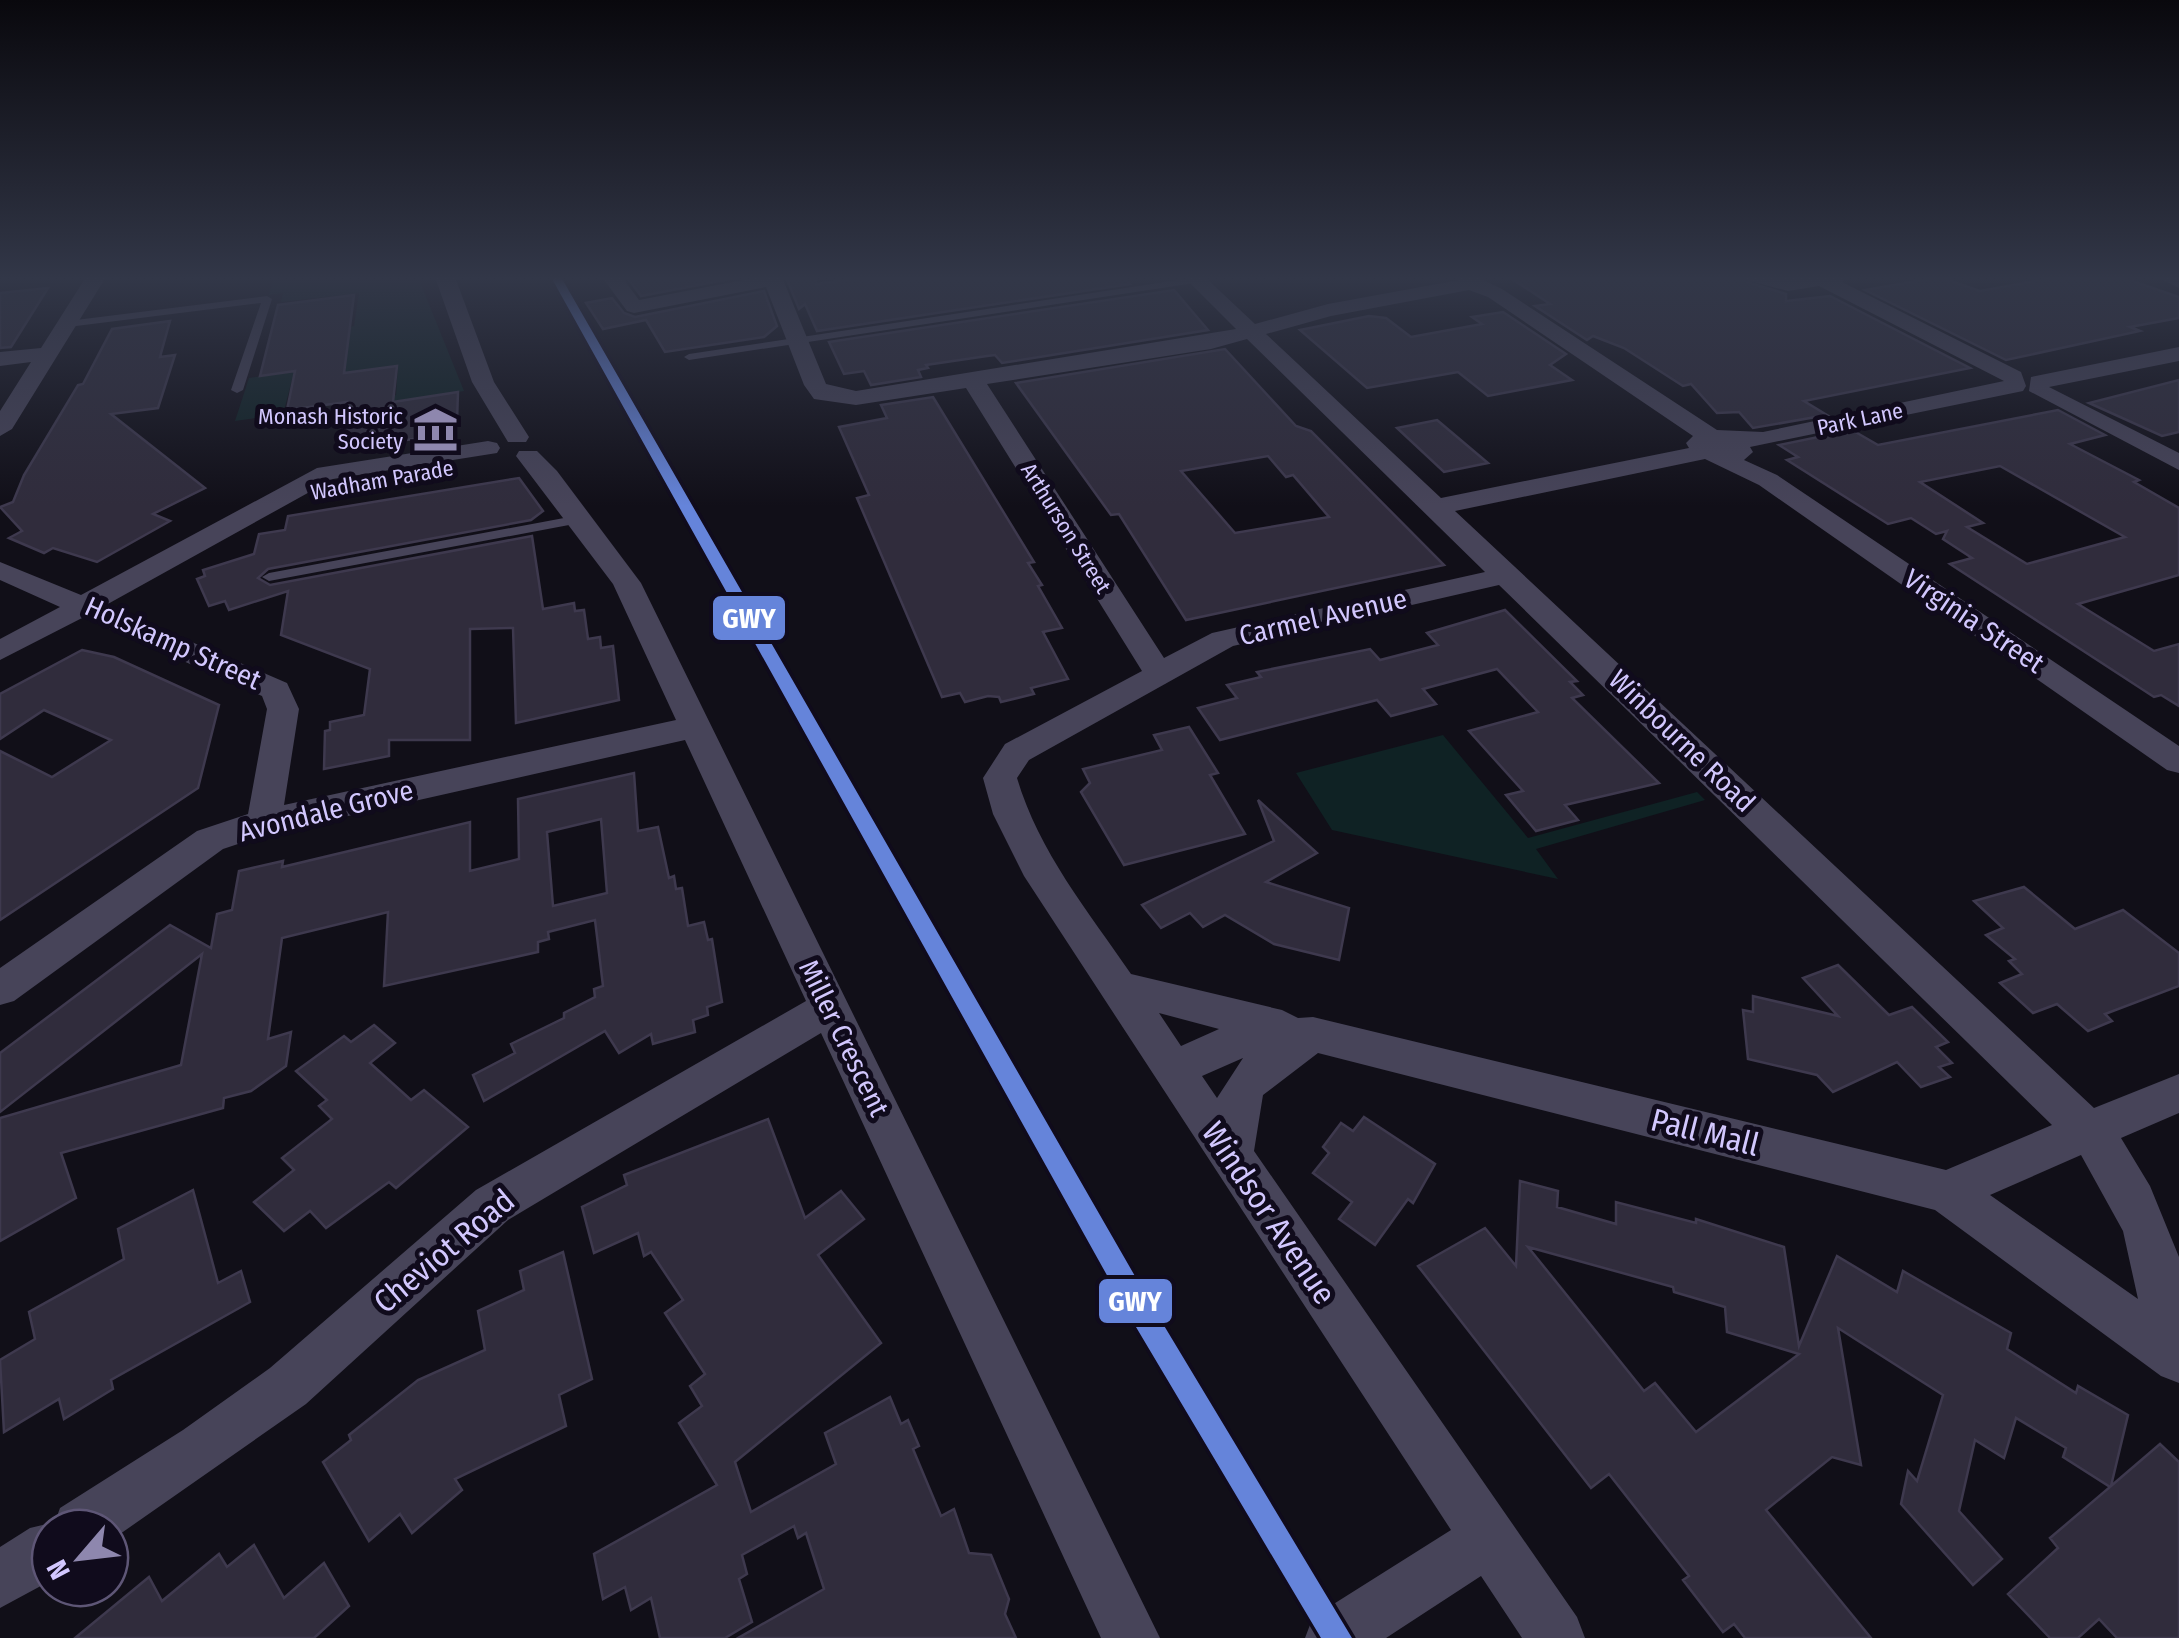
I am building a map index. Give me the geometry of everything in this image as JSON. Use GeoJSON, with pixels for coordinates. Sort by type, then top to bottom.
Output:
{"type":"FeatureCollection","features":[{"type":"Feature","properties":{"kind":"street"},"geometry":{"type":"LineString","coordinates":[[0,359],[41,353]]}},
{"type":"Feature","properties":{"kind":"street"},"geometry":{"type":"LineString","coordinates":[[0,429],[50,353]]}},
{"type":"Feature","properties":{"kind":"street","name":"Miller Crescent"},"geometry":{"type":"LineString","coordinates":[[473,353],[507,451],[580,519],[627,583],[1131,1638]]}},
{"type":"Feature","properties":{"kind":"street"},"geometry":{"type":"LineString","coordinates":[[803,353],[822,394],[836,398],[1158,353]]}},
{"type":"Feature","properties":{"kind":"street","name":"Winbourne Road"},"geometry":{"type":"LineString","coordinates":[[1274,353],[1439,506],[2088,1131],[2130,1182],[2168,1287],[2169,1350]]}},
{"type":"Feature","properties":{"kind":"street","name":"Virginia Street"},"geometry":{"type":"LineString","coordinates":[[1585,353],[2179,762]]}},
{"type":"Feature","properties":{"kind":"street"},"geometry":{"type":"LineString","coordinates":[[1970,353],[2179,463]]}},
{"type":"Feature","properties":{"kind":"street","name":"Park Lane"},"geometry":{"type":"LineString","coordinates":[[1439,506],[1721,444],[2179,354]]}},
{"type":"Feature","properties":{"kind":"street","name":"Arthurson Street"},"geometry":{"type":"LineString","coordinates":[[973,380],[1159,674]]}},
{"type":"Feature","properties":{"kind":"street","name":"Wadham Parade"},"geometry":{"type":"LineString","coordinates":[[0,651],[272,503],[507,451]]}},
{"type":"Feature","properties":{"kind":"street","name":"Holskamp Street"},"geometry":{"type":"LineString","coordinates":[[0,570],[86,604],[276,690],[282,708],[264,822]]}},
{"type":"Feature","properties":{"kind":"street","name":"Carmel Avenue"},"geometry":{"type":"LineString","coordinates":[[1000,778],[1017,752],[1224,639],[1508,574]]}},
{"type":"Feature","properties":{"kind":"street","name":"Avondale Grove"},"geometry":{"type":"LineString","coordinates":[[0,989],[210,840],[264,822],[694,727]]}},
{"type":"Feature","properties":{"kind":"street","name":"Windsor Avenue"},"geometry":{"type":"LineString","coordinates":[[1000,778],[1010,814],[1037,866],[1556,1638]]}},
{"type":"Feature","properties":{"kind":"street","name":"Pall Mall"},"geometry":{"type":"LineString","coordinates":[[1118,986],[1946,1192]]}},
{"type":"Feature","properties":{"kind":"street","name":"Cheviot Road"},"geometry":{"type":"LineString","coordinates":[[111,1508],[202,1449],[288,1386],[492,1205],[736,1059],[830,1008]]}},
{"type":"Feature","properties":{"kind":"street"},"geometry":{"type":"LineString","coordinates":[[1231,1157],[1232,1106],[1245,1082],[1313,1034]]}},
{"type":"Feature","properties":{"kind":"street","name":"Pall Mall"},"geometry":{"type":"LineString","coordinates":[[1172,1070],[1231,1042],[1313,1034]]}},
{"type":"Feature","properties":{"kind":"street"},"geometry":{"type":"LineString","coordinates":[[1946,1192],[2179,1093]]}},
{"type":"Feature","properties":{"kind":"street"},"geometry":{"type":"LineString","coordinates":[[1946,1192],[2169,1350]]}},
{"type":"Feature","properties":{"kind":"street"},"geometry":{"type":"LineString","coordinates":[[1334,1638],[1489,1538]]}},
{"type":"Feature","properties":{"kind":"street"},"geometry":{"type":"LineString","coordinates":[[0,1580],[30,1561]]}},
{"type":"Feature","properties":{"kind":"lane"},"geometry":{"type":"LineString","coordinates":[[237,390],[249,353]]}},
{"type":"Feature","properties":{"kind":"lane"},"geometry":{"type":"LineString","coordinates":[[689,356],[704,353]]}},
{"type":"Feature","properties":{"kind":"lane"},"geometry":{"type":"LineString","coordinates":[[269,577],[580,519]]}},
{"type":"Feature","properties":{"kind":"green space"},"geometry":{"type":"Polygon","coordinates":[[[334,353],[449,353],[464,391],[355,409],[356,401],[396,395],[398,365],[292,380],[283,414],[235,421],[249,378],[331,367],[334,353]]]}},
{"type":"Feature","properties":{"kind":"green space"},"geometry":{"type":"Polygon","coordinates":[[[1443,735],[1528,838],[1697,792],[1705,800],[1536,849],[1558,879],[1332,830],[1296,773],[1443,735]]]}},
{"type":"Feature","properties":{"kind":"building"},"geometry":{"type":"Polygon","coordinates":[[[99,353],[175,355],[158,408],[111,414],[205,488],[153,514],[170,521],[97,562],[53,548],[44,553],[9,538],[22,531],[0,507],[13,502],[24,475],[78,385],[83,384],[99,353]]]}},
{"type":"Feature","properties":{"kind":"building"},"geometry":{"type":"Polygon","coordinates":[[[266,353],[347,353],[344,373],[397,366],[393,402],[458,392],[457,422],[448,423],[446,434],[341,450],[347,402],[287,410],[295,371],[260,376],[266,353]]]}},
{"type":"Feature","properties":{"kind":"building"},"geometry":{"type":"Polygon","coordinates":[[[834,353],[1062,353],[1002,363],[995,355],[926,365],[928,368],[918,370],[921,377],[871,385],[864,371],[844,374],[834,353]]]}},
{"type":"Feature","properties":{"kind":"building"},"geometry":{"type":"Polygon","coordinates":[[[1198,353],[1229,353],[1296,426],[1311,431],[1444,565],[1186,620],[1119,514],[1111,515],[1016,383],[1198,353]],[[1268,456],[1181,471],[1235,533],[1329,517],[1293,475],[1286,477],[1268,456]]]}},
{"type":"Feature","properties":{"kind":"building"},"geometry":{"type":"Polygon","coordinates":[[[1327,353],[1565,353],[1550,365],[1572,380],[1488,396],[1458,372],[1367,388],[1327,353]]]}},
{"type":"Feature","properties":{"kind":"building"},"geometry":{"type":"Polygon","coordinates":[[[1632,353],[1942,353],[1970,368],[1804,401],[1827,415],[1753,428],[1739,412],[1717,413],[1691,384],[1683,386],[1632,353]]]}},
{"type":"Feature","properties":{"kind":"building"},"geometry":{"type":"Polygon","coordinates":[[[1993,353],[2036,353],[2006,360],[1993,353]]]}},
{"type":"Feature","properties":{"kind":"building"},"geometry":{"type":"Polygon","coordinates":[[[2179,380],[2179,432],[2162,436],[2089,403],[2179,380]]]}},
{"type":"Feature","properties":{"kind":"building"},"geometry":{"type":"Polygon","coordinates":[[[933,397],[1034,562],[1028,563],[1062,628],[1043,632],[1068,679],[1031,688],[1034,694],[1001,702],[999,697],[988,696],[965,702],[960,693],[942,697],[857,498],[869,495],[839,427],[887,418],[881,405],[933,397]]]}},
{"type":"Feature","properties":{"kind":"building"},"geometry":{"type":"Polygon","coordinates":[[[2058,410],[2105,435],[2070,444],[2139,480],[2134,482],[2179,508],[2179,575],[2078,604],[2154,651],[2179,644],[2179,706],[2161,695],[2154,697],[1950,564],[1972,558],[1943,539],[1947,531],[1936,534],[1911,518],[1888,524],[1787,460],[1798,457],[1779,445],[1852,430],[1878,445],[2058,410]],[[2000,466],[1920,482],[1983,523],[1967,527],[2027,564],[2125,537],[2000,466]]]}},
{"type":"Feature","properties":{"kind":"building"},"geometry":{"type":"Polygon","coordinates":[[[1437,420],[1488,463],[1444,472],[1397,428],[1437,420]]]}},
{"type":"Feature","properties":{"kind":"building"},"geometry":{"type":"Polygon","coordinates":[[[519,478],[543,511],[531,520],[268,569],[258,578],[270,585],[532,536],[543,609],[574,603],[575,611],[584,610],[588,639],[600,637],[601,648],[613,646],[619,700],[516,723],[513,628],[470,629],[470,740],[389,740],[389,756],[324,769],[325,731],[330,730],[330,722],[364,715],[370,669],[281,635],[288,591],[229,610],[225,601],[209,606],[197,579],[205,576],[203,570],[254,554],[259,534],[285,530],[288,516],[519,478]]]}},
{"type":"Feature","properties":{"kind":"building"},"geometry":{"type":"Polygon","coordinates":[[[1505,610],[1577,681],[1570,682],[1583,695],[1572,698],[1659,783],[1565,805],[1578,820],[1536,831],[1506,795],[1523,791],[1469,731],[1538,712],[1497,669],[1423,689],[1436,704],[1391,716],[1377,700],[1220,740],[1198,708],[1237,698],[1227,685],[1261,677],[1257,672],[1370,649],[1380,660],[1438,645],[1427,633],[1505,610]]]}},
{"type":"Feature","properties":{"kind":"building"},"geometry":{"type":"Polygon","coordinates":[[[82,650],[114,657],[219,705],[198,788],[0,920],[0,751],[52,777],[111,740],[44,710],[0,739],[0,694],[82,650]]]}},
{"type":"Feature","properties":{"kind":"building"},"geometry":{"type":"Polygon","coordinates":[[[1189,727],[1218,773],[1210,775],[1245,834],[1124,865],[1081,792],[1090,783],[1083,769],[1162,750],[1154,735],[1189,727]]]}},
{"type":"Feature","properties":{"kind":"building"},"geometry":{"type":"Polygon","coordinates":[[[634,773],[638,831],[658,827],[669,878],[674,876],[676,889],[682,888],[688,926],[704,922],[708,940],[712,939],[722,1002],[707,1007],[708,1015],[693,1020],[695,1032],[653,1044],[651,1034],[619,1053],[605,1031],[484,1101],[473,1075],[515,1053],[511,1044],[564,1018],[564,1013],[595,997],[594,989],[603,986],[595,920],[548,932],[549,939],[538,942],[538,952],[384,986],[388,912],[282,938],[268,1039],[291,1032],[286,1066],[251,1091],[224,1098],[223,1108],[61,1153],[76,1198],[0,1241],[0,1118],[181,1065],[202,954],[0,1112],[0,1053],[170,925],[211,948],[217,914],[232,910],[239,871],[283,861],[282,867],[470,822],[470,871],[519,859],[518,799],[634,773]],[[601,819],[547,832],[553,906],[607,893],[601,819]]]}},
{"type":"Feature","properties":{"kind":"building"},"geometry":{"type":"Polygon","coordinates":[[[1258,800],[1317,853],[1266,882],[1349,908],[1339,960],[1274,944],[1225,915],[1203,927],[1190,913],[1161,928],[1142,905],[1274,841],[1258,800]]]}},
{"type":"Feature","properties":{"kind":"building"},"geometry":{"type":"Polygon","coordinates":[[[2024,887],[2075,929],[2123,910],[2179,953],[2179,986],[2105,1014],[2112,1021],[2088,1031],[2057,1004],[2033,1013],[2000,983],[2022,974],[2009,961],[2015,959],[1986,935],[2003,928],[1974,901],[2024,887]]]}},
{"type":"Feature","properties":{"kind":"building"},"geometry":{"type":"Polygon","coordinates":[[[1838,965],[1889,1015],[1912,1007],[1948,1042],[1936,1047],[1952,1063],[1939,1067],[1950,1077],[1921,1087],[1897,1062],[1833,1092],[1817,1075],[1748,1059],[1743,1010],[1753,1012],[1753,996],[1838,1016],[1803,978],[1838,965]]]}},
{"type":"Feature","properties":{"kind":"building"},"geometry":{"type":"Polygon","coordinates":[[[374,1025],[395,1043],[370,1063],[411,1100],[424,1090],[468,1127],[396,1188],[389,1182],[326,1228],[310,1211],[284,1231],[254,1202],[294,1170],[282,1158],[332,1119],[319,1106],[327,1100],[296,1071],[344,1036],[351,1042],[374,1025]]]}},
{"type":"Feature","properties":{"kind":"building"},"geometry":{"type":"Polygon","coordinates":[[[1364,1117],[1435,1164],[1413,1203],[1408,1199],[1375,1245],[1339,1219],[1352,1202],[1313,1173],[1329,1153],[1323,1147],[1341,1123],[1353,1131],[1364,1117]]]}},
{"type":"Feature","properties":{"kind":"building"},"geometry":{"type":"Polygon","coordinates":[[[768,1119],[805,1218],[841,1191],[864,1219],[818,1255],[881,1343],[735,1462],[751,1512],[836,1464],[825,1433],[890,1397],[901,1424],[908,1420],[919,1446],[913,1449],[941,1516],[954,1509],[969,1553],[991,1555],[1009,1599],[1005,1614],[1016,1638],[738,1638],[824,1589],[806,1533],[798,1538],[794,1526],[742,1555],[747,1574],[739,1579],[752,1622],[725,1638],[660,1638],[651,1598],[631,1610],[625,1587],[603,1599],[594,1554],[717,1485],[679,1423],[702,1406],[690,1386],[705,1374],[665,1313],[683,1300],[651,1252],[644,1256],[638,1233],[594,1253],[582,1207],[627,1185],[624,1175],[768,1119]]]}},
{"type":"Feature","properties":{"kind":"building"},"geometry":{"type":"Polygon","coordinates":[[[1520,1181],[1558,1191],[1557,1207],[1616,1224],[1616,1202],[1696,1223],[1696,1219],[1784,1247],[1799,1346],[1837,1256],[1897,1292],[1903,1271],[2011,1333],[2007,1349],[2076,1393],[2078,1386],[2128,1415],[2111,1486],[2160,1444],[2179,1462],[2179,1638],[2117,1638],[2099,1619],[2078,1638],[2050,1638],[2008,1594],[2058,1548],[2050,1538],[2110,1487],[2063,1457],[2066,1448],[2016,1418],[2004,1458],[1975,1440],[1959,1511],[2002,1559],[1973,1585],[1901,1504],[1908,1471],[1917,1481],[1943,1395],[1838,1328],[1861,1465],[1832,1457],[1766,1510],[1871,1638],[1745,1638],[1734,1624],[1723,1632],[1683,1580],[1689,1576],[1609,1474],[1591,1488],[1418,1266],[1485,1228],[1516,1266],[1520,1181]],[[1528,1247],[1644,1391],[1655,1383],[1696,1432],[1799,1354],[1727,1332],[1725,1307],[1674,1292],[1673,1287],[1528,1247]]]}},
{"type":"Feature","properties":{"kind":"building"},"geometry":{"type":"Polygon","coordinates":[[[193,1190],[218,1283],[241,1271],[250,1302],[111,1380],[113,1389],[64,1419],[59,1399],[4,1432],[0,1360],[35,1339],[29,1312],[124,1259],[118,1229],[193,1190]]]}},
{"type":"Feature","properties":{"kind":"building"},"geometry":{"type":"Polygon","coordinates":[[[563,1252],[592,1379],[559,1395],[566,1426],[455,1479],[462,1490],[412,1533],[400,1514],[369,1541],[323,1462],[351,1440],[349,1435],[418,1380],[485,1350],[478,1311],[524,1290],[520,1271],[563,1252]]]}},
{"type":"Feature","properties":{"kind":"building"},"geometry":{"type":"Polygon","coordinates":[[[254,1545],[284,1598],[324,1563],[349,1606],[314,1638],[75,1638],[111,1608],[130,1608],[130,1593],[149,1577],[162,1601],[219,1554],[227,1567],[254,1545]]]}},
{"type":"Feature","properties":{"kind":"transit line","name":"GWY"},"geometry":{"type":"LineString","coordinates":[[599,353],[1142,1313],[1337,1638]]}},
{"type":"Feature","properties":{"kind":"place","name":"Monash Historic Society"},"geometry":{"type":"Point","coordinates":[436,429]}}]}
